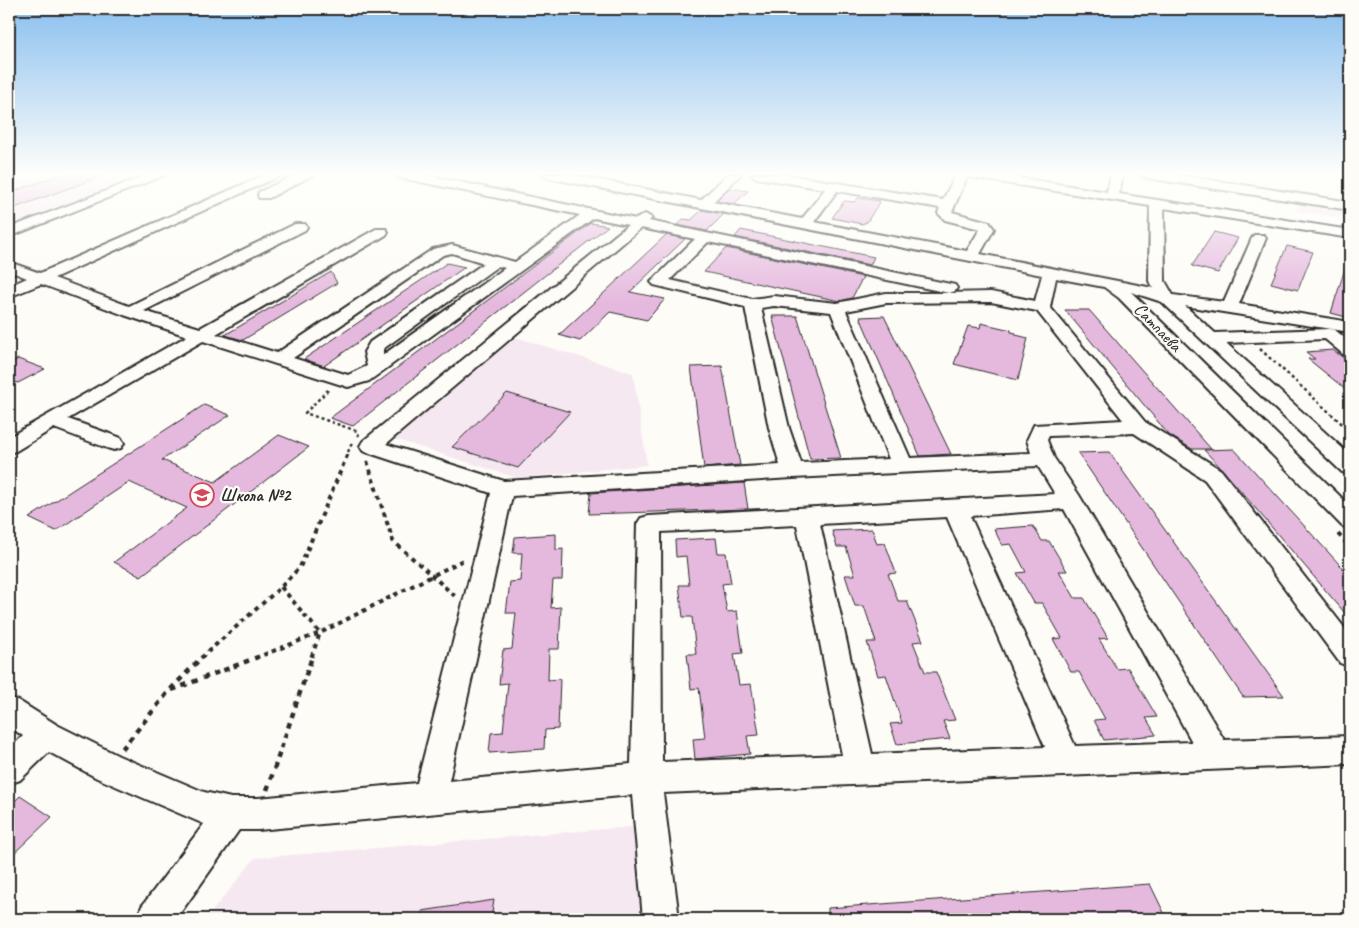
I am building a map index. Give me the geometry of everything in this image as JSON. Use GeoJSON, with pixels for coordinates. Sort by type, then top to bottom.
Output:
{"type":"FeatureCollection","features":[{"type":"Feature","properties":{"kind":"street"},"geometry":{"type":"LineString","coordinates":[[9,233],[50,217]]}},
{"type":"Feature","properties":{"kind":"street"},"geometry":{"type":"LineString","coordinates":[[9,292],[179,217]]}},
{"type":"Feature","properties":{"kind":"street"},"geometry":{"type":"LineString","coordinates":[[9,266],[130,312],[348,381],[362,377],[377,368],[586,217]]}},
{"type":"Feature","properties":{"kind":"street"},"geometry":{"type":"LineString","coordinates":[[607,217],[1042,307],[1138,426],[1213,474],[1350,655]]}},
{"type":"Feature","properties":{"kind":"street"},"geometry":{"type":"LineString","coordinates":[[646,217],[370,446],[503,489],[793,471],[1044,459]]}},
{"type":"Feature","properties":{"kind":"street"},"geometry":{"type":"LineString","coordinates":[[769,217],[1098,281],[1120,292],[1138,294],[1157,281]]}},
{"type":"Feature","properties":{"kind":"street"},"geometry":{"type":"LineString","coordinates":[[805,224],[810,217]]}},
{"type":"Feature","properties":{"kind":"street"},"geometry":{"type":"LineString","coordinates":[[951,217],[984,225],[987,229],[971,257]]}},
{"type":"Feature","properties":{"kind":"street"},"geometry":{"type":"LineString","coordinates":[[1157,217],[1157,281],[1168,299],[1230,307],[1350,327]]}},
{"type":"Feature","properties":{"kind":"street"},"geometry":{"type":"LineString","coordinates":[[1243,217],[1350,234]]}},
{"type":"Feature","properties":{"kind":"street"},"geometry":{"type":"LineString","coordinates":[[130,312],[300,227]]}},
{"type":"Feature","properties":{"kind":"street"},"geometry":{"type":"LineString","coordinates":[[9,446],[381,232]]}},
{"type":"Feature","properties":{"kind":"street"},"geometry":{"type":"LineString","coordinates":[[705,237],[659,282],[752,304],[774,302],[837,308],[886,298],[991,297]]}},
{"type":"Feature","properties":{"kind":"street"},"geometry":{"type":"LineString","coordinates":[[1230,307],[1259,238]]}},
{"type":"Feature","properties":{"kind":"street"},"geometry":{"type":"LineString","coordinates":[[279,359],[438,252],[452,249],[517,267]]}},
{"type":"Feature","properties":{"kind":"street"},"geometry":{"type":"LineString","coordinates":[[377,368],[373,352],[376,346],[491,265],[492,263],[488,259]]}},
{"type":"Feature","properties":{"kind":"street"},"geometry":{"type":"LineString","coordinates":[[1042,307],[1050,272]]}},
{"type":"Feature","properties":{"kind":"street","name":"Сатпаева"},"geometry":{"type":"LineString","coordinates":[[1138,294],[1168,299],[1350,467]]}},
{"type":"Feature","properties":{"kind":"street","name":"Сатпаева"},"geometry":{"type":"LineString","coordinates":[[1138,294],[1350,520]]}},
{"type":"Feature","properties":{"kind":"street"},"geometry":{"type":"LineString","coordinates":[[752,304],[779,428],[793,471]]}},
{"type":"Feature","properties":{"kind":"street"},"geometry":{"type":"LineString","coordinates":[[837,308],[903,466]]}},
{"type":"Feature","properties":{"kind":"street"},"geometry":{"type":"LineString","coordinates":[[1212,338],[1329,334],[1350,351]]}},
{"type":"Feature","properties":{"kind":"street"},"geometry":{"type":"LineString","coordinates":[[52,420],[114,442]]}},
{"type":"Feature","properties":{"kind":"street"},"geometry":{"type":"LineString","coordinates":[[1138,426],[1041,430],[1038,440],[1044,459],[1071,501],[1216,755]]}},
{"type":"Feature","properties":{"kind":"street"},"geometry":{"type":"LineString","coordinates":[[429,798],[503,489]]}},
{"type":"Feature","properties":{"kind":"street"},"geometry":{"type":"LineString","coordinates":[[661,919],[646,778],[649,524],[955,509],[1071,501]]}},
{"type":"Feature","properties":{"kind":"street"},"geometry":{"type":"LineString","coordinates":[[955,509],[1066,761]]}},
{"type":"Feature","properties":{"kind":"street"},"geometry":{"type":"LineString","coordinates":[[807,516],[860,769]]}},
{"type":"Feature","properties":{"kind":"street"},"geometry":{"type":"LineString","coordinates":[[9,710],[46,735],[108,766],[204,808],[245,814],[646,778],[1350,750]]}},
{"type":"Feature","properties":{"kind":"street"},"geometry":{"type":"LineString","coordinates":[[9,770],[46,735]]}},
{"type":"Feature","properties":{"kind":"street"},"geometry":{"type":"LineString","coordinates":[[155,919],[245,814]]}},
{"type":"Feature","properties":{"kind":"path"},"geometry":{"type":"LineString","coordinates":[[1246,337],[1350,431]]}},
{"type":"Feature","properties":{"kind":"path"},"geometry":{"type":"LineString","coordinates":[[319,386],[329,389],[304,413],[358,431]]}},
{"type":"Feature","properties":{"kind":"path"},"geometry":{"type":"LineString","coordinates":[[358,431],[360,440]]}},
{"type":"Feature","properties":{"kind":"path"},"geometry":{"type":"LineString","coordinates":[[108,766],[169,691],[210,648],[281,587],[300,566],[358,431]]}},
{"type":"Feature","properties":{"kind":"path"},"geometry":{"type":"LineString","coordinates":[[366,459],[393,541],[473,612]]}},
{"type":"Feature","properties":{"kind":"path"},"geometry":{"type":"LineString","coordinates":[[169,691],[320,633],[489,548]]}},
{"type":"Feature","properties":{"kind":"path"},"geometry":{"type":"LineString","coordinates":[[281,587],[320,633]]}},
{"type":"Feature","properties":{"kind":"path"},"geometry":{"type":"LineString","coordinates":[[245,814],[320,633]]}},
{"type":"Feature","properties":{"kind":"shaded area"},"geometry":{"type":"Polygon","coordinates":[[[9,217],[32,217],[9,226],[9,217]]]}},
{"type":"Feature","properties":{"kind":"shaded area"},"geometry":{"type":"Polygon","coordinates":[[[515,337],[633,373],[647,465],[517,478],[394,439],[515,337]]]}},
{"type":"Feature","properties":{"kind":"shaded area"},"geometry":{"type":"Polygon","coordinates":[[[642,826],[640,919],[206,919],[255,858],[642,826]]]}},
{"type":"Feature","properties":{"kind":"building"},"geometry":{"type":"Polygon","coordinates":[[[694,217],[721,217],[707,231],[677,225],[683,219],[691,220],[694,217]]]}},
{"type":"Feature","properties":{"kind":"building"},"geometry":{"type":"Polygon","coordinates":[[[870,217],[867,222],[862,224],[832,218],[870,217]]]}},
{"type":"Feature","properties":{"kind":"building"},"geometry":{"type":"Polygon","coordinates":[[[591,223],[608,226],[353,426],[330,418],[591,223]]]}},
{"type":"Feature","properties":{"kind":"building"},"geometry":{"type":"Polygon","coordinates":[[[741,230],[874,257],[870,265],[735,237],[741,230]]]}},
{"type":"Feature","properties":{"kind":"building"},"geometry":{"type":"Polygon","coordinates":[[[1214,232],[1238,238],[1218,273],[1192,266],[1214,232]]]}},
{"type":"Feature","properties":{"kind":"building"},"geometry":{"type":"Polygon","coordinates":[[[666,235],[685,239],[630,292],[665,299],[647,320],[610,312],[580,341],[559,335],[666,235]]]}},
{"type":"Feature","properties":{"kind":"building"},"geometry":{"type":"Polygon","coordinates":[[[1287,246],[1313,252],[1298,290],[1271,283],[1287,246]]]}},
{"type":"Feature","properties":{"kind":"building"},"geometry":{"type":"Polygon","coordinates":[[[726,248],[863,277],[852,298],[840,301],[704,272],[726,248]]]}},
{"type":"Feature","properties":{"kind":"building"},"geometry":{"type":"Polygon","coordinates":[[[1347,262],[1350,262],[1350,318],[1331,313],[1347,262]]]}},
{"type":"Feature","properties":{"kind":"building"},"geometry":{"type":"Polygon","coordinates":[[[447,263],[465,267],[324,366],[304,359],[447,263]]]}},
{"type":"Feature","properties":{"kind":"building"},"geometry":{"type":"Polygon","coordinates":[[[331,272],[337,283],[243,340],[225,335],[331,272]]]}},
{"type":"Feature","properties":{"kind":"building"},"geometry":{"type":"Polygon","coordinates":[[[1065,310],[1089,310],[1211,449],[1192,449],[1169,435],[1065,310]]]}},
{"type":"Feature","properties":{"kind":"building"},"geometry":{"type":"Polygon","coordinates":[[[772,316],[797,316],[841,458],[810,459],[772,316]]]}},
{"type":"Feature","properties":{"kind":"building"},"geometry":{"type":"Polygon","coordinates":[[[884,316],[951,454],[920,456],[860,317],[884,316]]]}},
{"type":"Feature","properties":{"kind":"building"},"geometry":{"type":"Polygon","coordinates":[[[981,323],[1011,330],[1016,335],[1028,338],[1018,380],[954,364],[968,326],[980,328],[981,323]]]}},
{"type":"Feature","properties":{"kind":"building"},"geometry":{"type":"Polygon","coordinates":[[[1333,350],[1350,363],[1350,393],[1308,359],[1315,359],[1306,352],[1333,350]]]}},
{"type":"Feature","properties":{"kind":"building"},"geometry":{"type":"Polygon","coordinates":[[[18,359],[45,369],[18,383],[9,380],[9,364],[18,359]]]}},
{"type":"Feature","properties":{"kind":"building"},"geometry":{"type":"Polygon","coordinates":[[[722,366],[740,465],[704,468],[691,367],[722,366]]]}},
{"type":"Feature","properties":{"kind":"building"},"geometry":{"type":"Polygon","coordinates":[[[507,393],[570,412],[518,468],[452,447],[507,393]]]}},
{"type":"Feature","properties":{"kind":"building","name":"Школа №2"},"geometry":{"type":"Polygon","coordinates":[[[204,405],[230,415],[162,460],[215,482],[279,435],[309,447],[141,576],[114,562],[187,508],[129,482],[56,531],[29,518],[204,405]]]}},
{"type":"Feature","properties":{"kind":"building"},"geometry":{"type":"Polygon","coordinates":[[[1234,449],[1350,576],[1350,619],[1204,450],[1234,449]]]}},
{"type":"Feature","properties":{"kind":"building"},"geometry":{"type":"Polygon","coordinates":[[[1109,452],[1284,696],[1243,697],[1078,453],[1109,452]]]}},
{"type":"Feature","properties":{"kind":"building"},"geometry":{"type":"Polygon","coordinates":[[[744,483],[748,509],[589,514],[591,493],[744,483]]]}},
{"type":"Feature","properties":{"kind":"building"},"geometry":{"type":"Polygon","coordinates":[[[1033,526],[1042,541],[1049,541],[1067,571],[1059,571],[1075,598],[1084,598],[1108,638],[1099,639],[1117,669],[1128,668],[1157,717],[1146,718],[1156,735],[1104,740],[1094,720],[1105,719],[1079,672],[1071,672],[1053,639],[1062,638],[1042,603],[1034,603],[1017,573],[1026,572],[1011,544],[1002,545],[994,529],[1033,526]]]}},
{"type":"Feature","properties":{"kind":"building"},"geometry":{"type":"Polygon","coordinates":[[[872,529],[877,544],[885,543],[896,573],[888,574],[898,601],[907,601],[923,641],[913,642],[925,672],[936,672],[955,720],[943,721],[950,739],[897,744],[890,724],[902,723],[886,675],[878,676],[867,642],[876,642],[864,606],[855,606],[845,575],[855,575],[846,547],[837,547],[832,531],[872,529]]]}},
{"type":"Feature","properties":{"kind":"building"},"geometry":{"type":"Polygon","coordinates":[[[556,534],[556,550],[563,549],[562,580],[553,580],[551,608],[561,607],[559,649],[549,649],[548,680],[560,679],[558,729],[545,730],[544,749],[489,753],[491,733],[503,732],[508,683],[499,684],[503,650],[512,649],[516,613],[506,613],[510,582],[520,581],[522,553],[513,553],[515,537],[556,534]]]}},
{"type":"Feature","properties":{"kind":"building"},"geometry":{"type":"Polygon","coordinates":[[[716,538],[718,553],[726,553],[731,583],[722,584],[727,612],[737,611],[743,653],[734,654],[739,685],[751,684],[759,735],[747,736],[750,754],[695,759],[693,739],[705,738],[699,688],[691,689],[687,654],[696,654],[692,617],[683,617],[679,585],[689,585],[686,556],[676,557],[675,540],[716,538]]]}},
{"type":"Feature","properties":{"kind":"building"},"geometry":{"type":"Polygon","coordinates":[[[20,796],[52,817],[9,858],[9,807],[20,796]]]}},
{"type":"Feature","properties":{"kind":"building"},"geometry":{"type":"Polygon","coordinates":[[[1150,884],[1167,919],[828,919],[828,908],[1150,884]]]}},
{"type":"Feature","properties":{"kind":"building"},"geometry":{"type":"Polygon","coordinates":[[[494,900],[491,919],[423,919],[422,911],[494,900]]]}},
{"type":"Feature","properties":{"kind":"place","name":"Школа №2"},"geometry":{"type":"Point","coordinates":[202,495]}}]}
